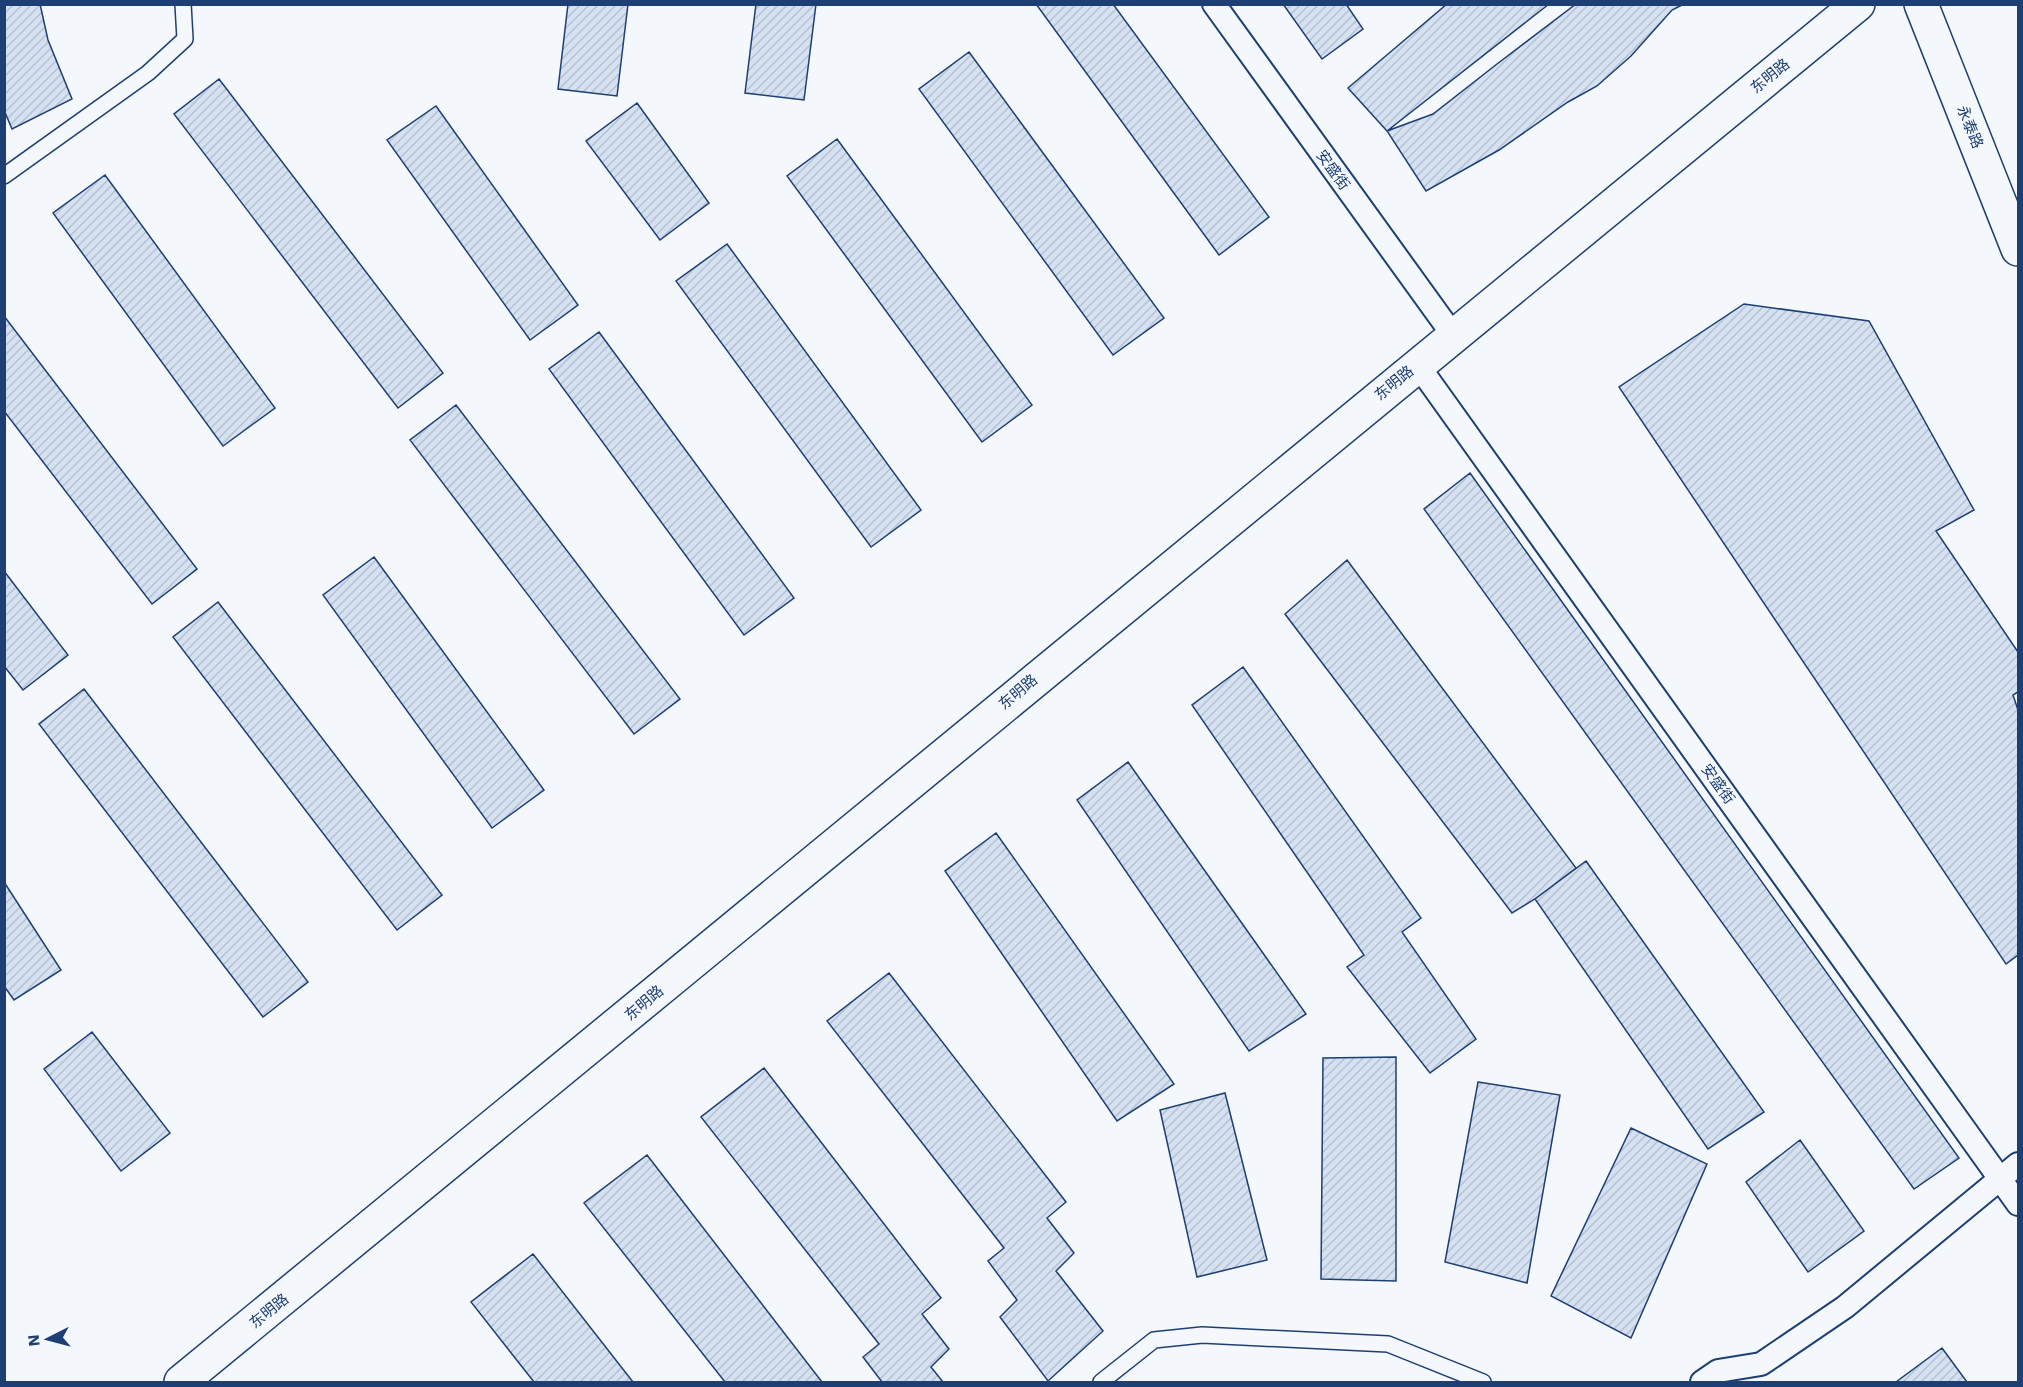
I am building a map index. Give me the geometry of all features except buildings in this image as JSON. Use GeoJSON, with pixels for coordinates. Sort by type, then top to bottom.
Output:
{"type":"FeatureCollection","features":[{"type":"Feature","properties":{"kind":"main road","name":"东明路"},"geometry":{"type":"LineString","coordinates":[[181,1383],[1453,334],[1858,4]]}},
{"type":"Feature","properties":{"kind":"main road","name":"永泰路"},"geometry":{"type":"LineString","coordinates":[[1921,4],[2019,249]]}},
{"type":"Feature","properties":{"kind":"street","name":"安盛街"},"geometry":{"type":"LineString","coordinates":[[1214,4],[1453,334]]}},
{"type":"Feature","properties":{"kind":"street","name":"安盛街"},"geometry":{"type":"LineString","coordinates":[[1417,364],[2019,1204]]}},
{"type":"Feature","properties":{"kind":"street"},"geometry":{"type":"LineString","coordinates":[[1702,1383],[1719,1371],[1761,1364],[1845,1307],[2019,1164]]}},
{"type":"Feature","properties":{"kind":"lane"},"geometry":{"type":"LineString","coordinates":[[4,176],[148,73],[185,39],[183,4]]}},
{"type":"Feature","properties":{"kind":"lane"},"geometry":{"type":"LineString","coordinates":[[1101,1383],[1154,1340],[1202,1335],[1388,1344],[1483,1383]]}}]}
